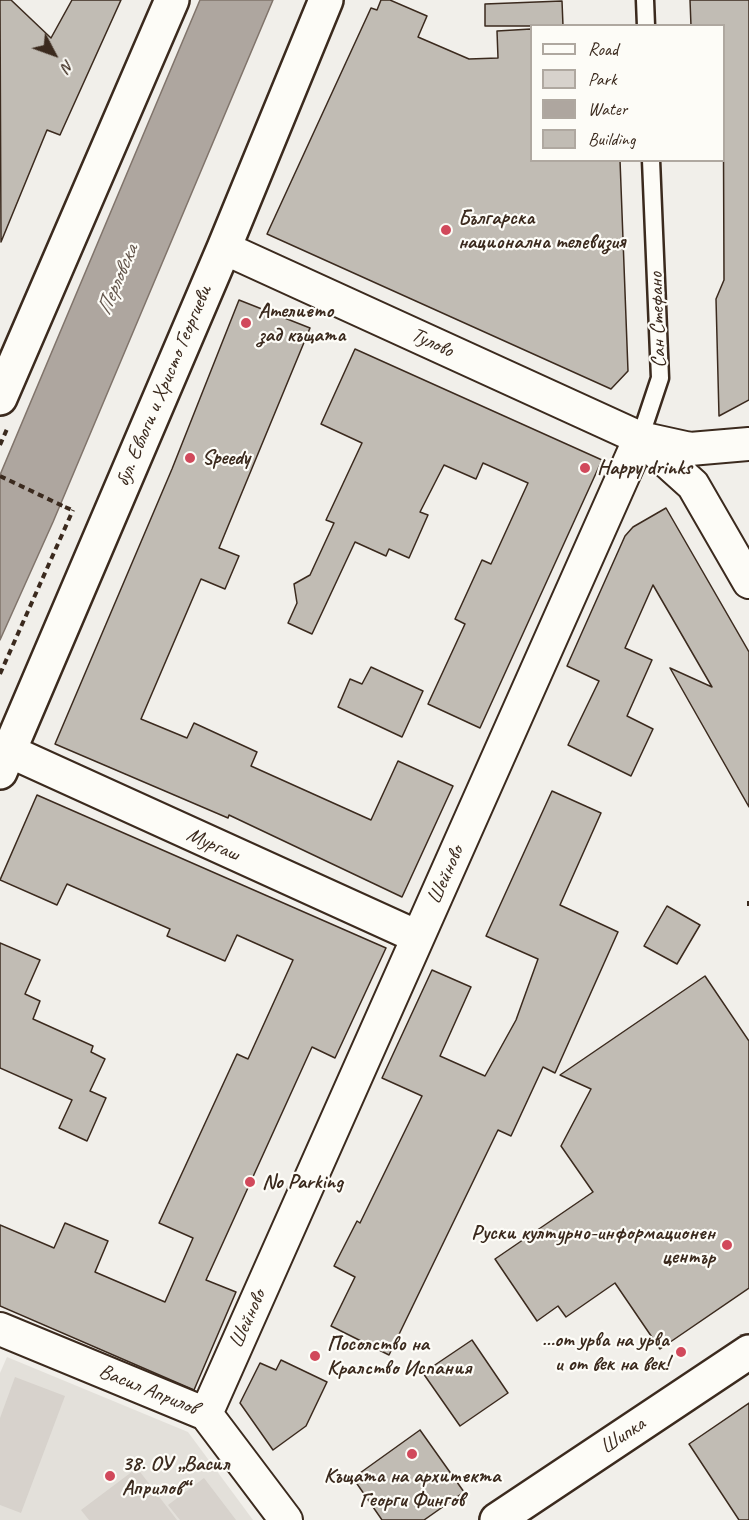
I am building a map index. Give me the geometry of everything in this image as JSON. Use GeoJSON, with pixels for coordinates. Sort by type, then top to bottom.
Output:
{"type":"FeatureCollection","features":[{"type":"Feature","properties":{"kind":"main road"},"geometry":{"type":"LineString","coordinates":[[0,398],[172,0]]}},
{"type":"Feature","properties":{"kind":"main road","name":"бул. Евлоги и Христо Георгиеви"},"geometry":{"type":"LineString","coordinates":[[4,762],[224,248],[326,0]]}},
{"type":"Feature","properties":{"kind":"main road","name":"Шипка"},"geometry":{"type":"LineString","coordinates":[[497,1520],[749,1352]]}},
{"type":"Feature","properties":{"kind":"street","name":"Тулово"},"geometry":{"type":"LineString","coordinates":[[224,248],[640,438]]}},
{"type":"Feature","properties":{"kind":"street"},"geometry":{"type":"LineString","coordinates":[[640,438],[690,449],[749,444]]}},
{"type":"Feature","properties":{"kind":"street"},"geometry":{"type":"LineString","coordinates":[[640,438],[693,485],[749,582]]}},
{"type":"Feature","properties":{"kind":"street","name":"Шейново"},"geometry":{"type":"LineString","coordinates":[[206,1414],[640,438]]}},
{"type":"Feature","properties":{"kind":"street","name":"Мургаш"},"geometry":{"type":"LineString","coordinates":[[4,762],[418,937]]}},
{"type":"Feature","properties":{"kind":"street","name":"Васил Априлов"},"geometry":{"type":"LineString","coordinates":[[0,1329],[206,1414],[286,1520]]}},
{"type":"Feature","properties":{"kind":"lane"},"geometry":{"type":"LineString","coordinates":[[645,0],[646,24]]}},
{"type":"Feature","properties":{"kind":"lane","name":"Сан Стефано"},"geometry":{"type":"LineString","coordinates":[[640,438],[660,378],[651,162]]}},
{"type":"Feature","properties":{"kind":"path"},"geometry":{"type":"LineString","coordinates":[[0,476],[73,510],[0,674]]}},
{"type":"Feature","properties":{"kind":"shaded area","name":"38. ОУ „Васил Априлов“"},"geometry":{"type":"Polygon","coordinates":[[[7,1357],[188,1432],[253,1520],[0,1520],[0,1373],[7,1357]]]}},
{"type":"Feature","properties":{"kind":"green space"},"geometry":{"type":"Polygon","coordinates":[[[15,1377],[65,1396],[21,1513],[0,1505],[0,1418],[15,1377]]]}},
{"type":"Feature","properties":{"kind":"green space"},"geometry":{"type":"Polygon","coordinates":[[[137,1468],[177,1520],[89,1520],[81,1510],[137,1468]]]}},
{"type":"Feature","properties":{"kind":"green space"},"geometry":{"type":"Polygon","coordinates":[[[204,1478],[236,1520],[180,1520],[168,1505],[204,1478]]]}},
{"type":"Feature","properties":{"kind":"water","name":"Перловска"},"geometry":{"type":"Polygon","coordinates":[[[200,0],[273,0],[53,522],[0,640],[0,475],[200,0]]]}},
{"type":"Feature","properties":{"kind":"building"},"geometry":{"type":"Polygon","coordinates":[[[0,0],[11,0],[51,38],[72,0],[121,0],[60,135],[47,130],[1,242],[0,0]]]}},
{"type":"Feature","properties":{"kind":"building","name":"Българска национална телевизия"},"geometry":{"type":"Polygon","coordinates":[[[381,0],[390,0],[427,16],[418,37],[469,59],[498,58],[497,31],[530,29],[530,162],[620,162],[628,371],[611,389],[267,234],[371,8],[377,10],[381,0]]]}},
{"type":"Feature","properties":{"kind":"building"},"geometry":{"type":"Polygon","coordinates":[[[690,0],[749,0],[749,400],[719,416],[716,299],[724,280],[725,24],[691,24],[690,0]]]}},
{"type":"Feature","properties":{"kind":"building"},"geometry":{"type":"Polygon","coordinates":[[[562,1],[563,24],[485,26],[485,4],[562,1]]]}},
{"type":"Feature","properties":{"kind":"building"},"geometry":{"type":"Polygon","coordinates":[[[239,300],[310,328],[219,548],[239,556],[225,589],[201,579],[141,719],[187,738],[194,723],[257,752],[251,766],[371,820],[398,761],[453,786],[402,897],[229,815],[228,818],[55,744],[172,469],[239,300]]]}},
{"type":"Feature","properties":{"kind":"building"},"geometry":{"type":"Polygon","coordinates":[[[355,349],[602,460],[480,728],[428,704],[465,624],[455,619],[482,560],[491,564],[528,483],[483,463],[476,479],[444,465],[420,512],[428,515],[409,558],[389,549],[386,556],[355,542],[312,634],[288,623],[297,603],[294,584],[310,575],[334,523],[326,520],[362,443],[321,424],[355,349]]]}},
{"type":"Feature","properties":{"kind":"building"},"geometry":{"type":"Polygon","coordinates":[[[666,508],[749,652],[749,807],[670,668],[712,687],[653,585],[625,648],[652,660],[627,716],[653,729],[631,776],[568,745],[599,681],[567,666],[625,536],[633,527],[666,508]]]}},
{"type":"Feature","properties":{"kind":"building"},"geometry":{"type":"Polygon","coordinates":[[[371,667],[423,691],[402,737],[338,707],[350,679],[362,684],[371,667]]]}},
{"type":"Feature","properties":{"kind":"building"},"geometry":{"type":"Polygon","coordinates":[[[552,791],[601,813],[560,905],[618,932],[555,1073],[543,1067],[511,1136],[498,1130],[389,1355],[331,1326],[355,1277],[334,1266],[357,1221],[360,1223],[422,1096],[382,1078],[432,970],[471,987],[440,1056],[485,1076],[516,1020],[538,959],[486,936],[552,791]]]}},
{"type":"Feature","properties":{"kind":"building"},"geometry":{"type":"Polygon","coordinates":[[[37,795],[386,948],[335,1058],[312,1047],[206,1280],[236,1292],[194,1390],[0,1306],[0,1225],[54,1248],[65,1223],[108,1241],[95,1272],[165,1302],[193,1238],[159,1223],[237,1054],[248,1059],[293,960],[237,935],[225,961],[167,936],[170,929],[67,884],[57,905],[0,880],[37,795]]]}},
{"type":"Feature","properties":{"kind":"building"},"geometry":{"type":"Polygon","coordinates":[[[667,906],[700,925],[677,964],[644,946],[667,906]]]}},
{"type":"Feature","properties":{"kind":"building"},"geometry":{"type":"Polygon","coordinates":[[[0,943],[40,960],[25,994],[40,1001],[33,1019],[93,1046],[91,1052],[105,1059],[90,1091],[106,1098],[87,1141],[59,1128],[72,1100],[0,1068],[0,943]]]}},
{"type":"Feature","properties":{"kind":"building"},"geometry":{"type":"Polygon","coordinates":[[[705,976],[749,1041],[749,1288],[660,1349],[615,1283],[566,1317],[558,1306],[537,1321],[495,1259],[593,1192],[561,1146],[591,1089],[560,1075],[705,976]]]}},
{"type":"Feature","properties":{"kind":"building"},"geometry":{"type":"Polygon","coordinates":[[[472,1340],[508,1393],[460,1426],[423,1373],[472,1340]]]}},
{"type":"Feature","properties":{"kind":"building"},"geometry":{"type":"Polygon","coordinates":[[[281,1360],[327,1382],[306,1426],[273,1450],[240,1403],[260,1363],[276,1370],[281,1360]]]}},
{"type":"Feature","properties":{"kind":"building"},"geometry":{"type":"Polygon","coordinates":[[[749,1403],[749,1520],[739,1520],[689,1444],[749,1403]]]}},
{"type":"Feature","properties":{"kind":"building","name":"Къщата на архитекта Георги Фингов"},"geometry":{"type":"Polygon","coordinates":[[[420,1430],[464,1492],[424,1520],[382,1520],[353,1478],[420,1430]]]}},
{"type":"Feature","properties":{"kind":"place","name":"Българска национална телевизия"},"geometry":{"type":"Point","coordinates":[446,230]}},
{"type":"Feature","properties":{"kind":"place","name":"Ателието зад къщата"},"geometry":{"type":"Point","coordinates":[246,323]}},
{"type":"Feature","properties":{"kind":"place","name":"Speedy"},"geometry":{"type":"Point","coordinates":[190,458]}},
{"type":"Feature","properties":{"kind":"place","name":"Happy drinks"},"geometry":{"type":"Point","coordinates":[585,468]}},
{"type":"Feature","properties":{"kind":"place","name":"No Parking"},"geometry":{"type":"Point","coordinates":[250,1182]}},
{"type":"Feature","properties":{"kind":"place","name":"Руски културно-информационен център"},"geometry":{"type":"Point","coordinates":[727,1245]}},
{"type":"Feature","properties":{"kind":"place","name":"...от урва на урва и от век на век!"},"geometry":{"type":"Point","coordinates":[681,1352]}},
{"type":"Feature","properties":{"kind":"place","name":"Посолство на Кралство Испания"},"geometry":{"type":"Point","coordinates":[315,1356]}},
{"type":"Feature","properties":{"kind":"place","name":"Къщата на архитекта Георги Фингов"},"geometry":{"type":"Point","coordinates":[412,1454]}},
{"type":"Feature","properties":{"kind":"place","name":"38. ОУ „Васил Априлов“"},"geometry":{"type":"Point","coordinates":[110,1476]}}]}
